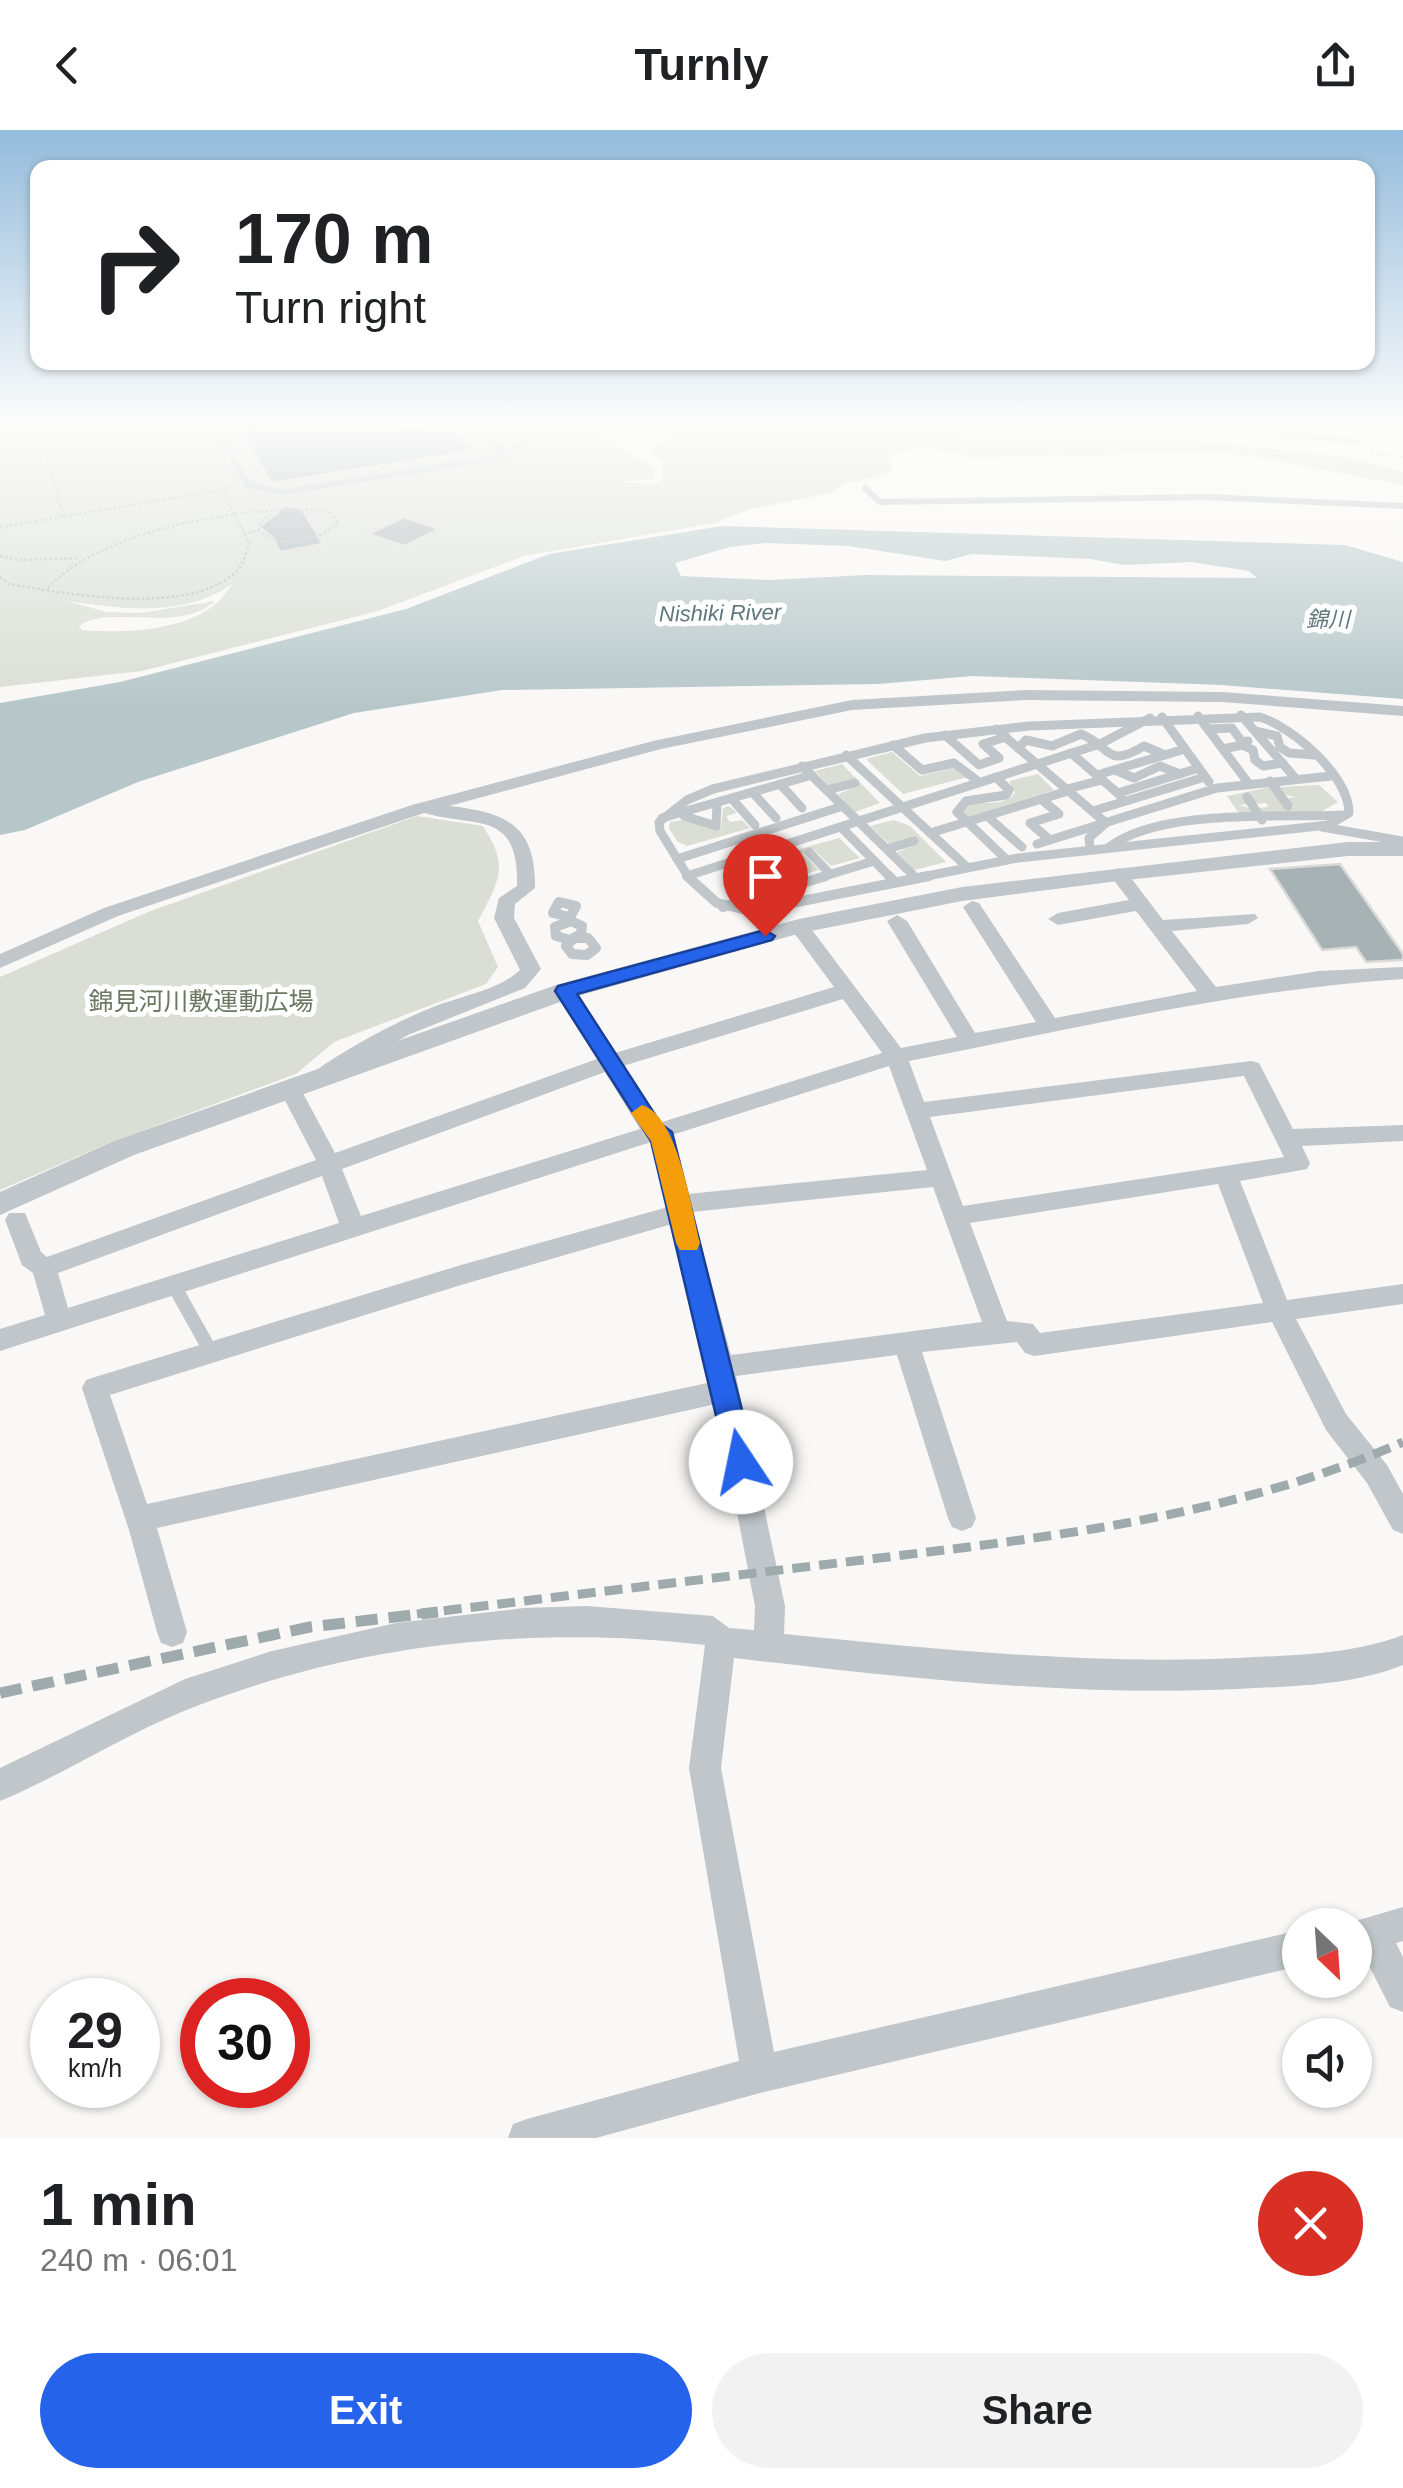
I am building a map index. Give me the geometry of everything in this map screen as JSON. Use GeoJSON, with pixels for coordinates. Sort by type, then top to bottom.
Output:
{"type":"FeatureCollection","features":[{"type":"Feature","properties":{"kind":"street"},"geometry":{"type":"LineString","coordinates":[[0,962],[111,912],[418,809],[659,744],[852,704],[1026,694],[1222,698],[1403,710]]}},
{"type":"Feature","properties":{"kind":"street"},"geometry":{"type":"LineString","coordinates":[[322,1076],[356,1050],[460,1004],[519,983],[531,969],[504,918],[506,902],[526,888],[529,863],[507,825],[472,812],[418,809]]}},
{"type":"Feature","properties":{"kind":"street"},"geometry":{"type":"LineString","coordinates":[[59,1320],[44,1268],[31,1258],[8,1208],[124,1148],[322,1076],[565,991],[799,926],[962,894],[1118,874],[1348,849],[1403,849]]}},
{"type":"Feature","properties":{"kind":"street"},"geometry":{"type":"LineString","coordinates":[[1118,874],[1210,995]]}},
{"type":"Feature","properties":{"kind":"street"},"geometry":{"type":"LineString","coordinates":[[1058,919],[1141,904]]}},
{"type":"Feature","properties":{"kind":"street"},"geometry":{"type":"LineString","coordinates":[[972,907],[1048,1026]]}},
{"type":"Feature","properties":{"kind":"street"},"geometry":{"type":"LineString","coordinates":[[1158,926],[1248,918]]}},
{"type":"Feature","properties":{"kind":"street"},"geometry":{"type":"LineString","coordinates":[[897,922],[970,1042]]}},
{"type":"Feature","properties":{"kind":"street"},"geometry":{"type":"LineString","coordinates":[[799,926],[896,1056],[998,1331]]}},
{"type":"Feature","properties":{"kind":"street"},"geometry":{"type":"LineString","coordinates":[[0,1340],[352,1225],[896,1056],[1210,995],[1318,978],[1403,973]]}},
{"type":"Feature","properties":{"kind":"street"},"geometry":{"type":"LineString","coordinates":[[565,991],[658,1133],[724,1379],[770,1606],[768,1647]]}},
{"type":"Feature","properties":{"kind":"street"},"geometry":{"type":"LineString","coordinates":[[44,1268],[610,1062],[845,991]]}},
{"type":"Feature","properties":{"kind":"street"},"geometry":{"type":"LineString","coordinates":[[917,1111],[1252,1068],[1299,1163],[956,1216]]}},
{"type":"Feature","properties":{"kind":"street"},"geometry":{"type":"LineString","coordinates":[[289,1088],[329,1164],[352,1225]]}},
{"type":"Feature","properties":{"kind":"street"},"geometry":{"type":"LineString","coordinates":[[1287,1138],[1403,1133]]}},
{"type":"Feature","properties":{"kind":"street"},"geometry":{"type":"LineString","coordinates":[[1226,1174],[1280,1313],[1336,1422],[1377,1474],[1403,1521]]}},
{"type":"Feature","properties":{"kind":"street"},"geometry":{"type":"LineString","coordinates":[[172,1632],[144,1540],[142,1518],[135,1511],[95,1388],[680,1208],[942,1177]]}},
{"type":"Feature","properties":{"kind":"street"},"geometry":{"type":"LineString","coordinates":[[142,1518],[724,1379],[906,1343],[998,1331],[1024,1332],[1034,1345],[1403,1294]]}},
{"type":"Feature","properties":{"kind":"street"},"geometry":{"type":"LineString","coordinates":[[906,1343],[962,1518]]}},
{"type":"Feature","properties":{"kind":"street"},"geometry":{"type":"LineString","coordinates":[[0,1785],[210,1686],[308,1658],[398,1639],[564,1620],[646,1620],[713,1631],[721,1642],[705,1768],[760,2074]]}},
{"type":"Feature","properties":{"kind":"street"},"geometry":{"type":"LineString","coordinates":[[721,1642],[919,1664],[1205,1676],[1316,1669],[1386,1658],[1403,1650]]}},
{"type":"Feature","properties":{"kind":"street"},"geometry":{"type":"LineString","coordinates":[[1376,1930],[1403,1994]]}},
{"type":"Feature","properties":{"kind":"street"},"geometry":{"type":"LineString","coordinates":[[527,2138],[760,2074],[1282,1952]]}},
{"type":"Feature","properties":{"kind":"lane"},"geometry":{"type":"LineString","coordinates":[[1198,716],[1249,784]]}},
{"type":"Feature","properties":{"kind":"lane"},"geometry":{"type":"LineString","coordinates":[[1198,716],[1241,716],[1282,722],[1349,798],[1347,814],[1318,826],[1007,860],[764,910],[723,906],[703,898],[660,831],[662,818],[687,800],[713,789],[893,745],[996,729],[1198,716]]}},
{"type":"Feature","properties":{"kind":"lane"},"geometry":{"type":"LineString","coordinates":[[1241,716],[1296,778]]}},
{"type":"Feature","properties":{"kind":"lane"},"geometry":{"type":"LineString","coordinates":[[687,876],[1071,754],[1150,718]]}},
{"type":"Feature","properties":{"kind":"lane"},"geometry":{"type":"LineString","coordinates":[[1162,718],[1214,790]]}},
{"type":"Feature","properties":{"kind":"lane"},"geometry":{"type":"LineString","coordinates":[[1208,729],[1232,728],[1242,742],[1262,740]]}},
{"type":"Feature","properties":{"kind":"lane"},"geometry":{"type":"LineString","coordinates":[[996,729],[1106,823]]}},
{"type":"Feature","properties":{"kind":"lane"},"geometry":{"type":"LineString","coordinates":[[1255,731],[1277,736],[1280,747],[1289,753],[1314,755]]}},
{"type":"Feature","properties":{"kind":"lane"},"geometry":{"type":"LineString","coordinates":[[1018,748],[1026,740],[1052,746],[1081,734],[1100,744],[1111,757],[1126,757],[1144,746],[1166,755]]}},
{"type":"Feature","properties":{"kind":"lane"},"geometry":{"type":"LineString","coordinates":[[945,735],[1008,790],[1006,795],[960,804],[956,812],[1007,860]]}},
{"type":"Feature","properties":{"kind":"lane"},"geometry":{"type":"LineString","coordinates":[[979,765],[999,758],[983,744],[1006,738]]}},
{"type":"Feature","properties":{"kind":"lane"},"geometry":{"type":"LineString","coordinates":[[893,745],[922,770],[954,763],[979,782]]}},
{"type":"Feature","properties":{"kind":"lane"},"geometry":{"type":"LineString","coordinates":[[1222,749],[1242,746],[1254,750],[1255,760],[1262,766],[1283,763]]}},
{"type":"Feature","properties":{"kind":"lane"},"geometry":{"type":"LineString","coordinates":[[930,834],[1185,750]]}},
{"type":"Feature","properties":{"kind":"lane"},"geometry":{"type":"LineString","coordinates":[[1071,754],[1128,801]]}},
{"type":"Feature","properties":{"kind":"lane"},"geometry":{"type":"LineString","coordinates":[[846,756],[967,867]]}},
{"type":"Feature","properties":{"kind":"lane"},"geometry":{"type":"LineString","coordinates":[[802,766],[916,878]]}},
{"type":"Feature","properties":{"kind":"lane"},"geometry":{"type":"LineString","coordinates":[[1115,770],[1134,778],[1160,766],[1180,774]]}},
{"type":"Feature","properties":{"kind":"lane"},"geometry":{"type":"LineString","coordinates":[[1118,793],[1180,774],[1202,773]]}},
{"type":"Feature","properties":{"kind":"lane"},"geometry":{"type":"LineString","coordinates":[[1093,811],[1202,773]]}},
{"type":"Feature","properties":{"kind":"lane"},"geometry":{"type":"LineString","coordinates":[[662,818],[812,775]]}},
{"type":"Feature","properties":{"kind":"lane"},"geometry":{"type":"LineString","coordinates":[[1036,844],[1214,790],[1331,776]]}},
{"type":"Feature","properties":{"kind":"lane"},"geometry":{"type":"LineString","coordinates":[[1270,781],[1288,800]]}},
{"type":"Feature","properties":{"kind":"lane"},"geometry":{"type":"LineString","coordinates":[[827,790],[855,783]]}},
{"type":"Feature","properties":{"kind":"lane"},"geometry":{"type":"LineString","coordinates":[[780,784],[789,800],[802,808]]}},
{"type":"Feature","properties":{"kind":"lane"},"geometry":{"type":"LineString","coordinates":[[753,792],[776,818]]}},
{"type":"Feature","properties":{"kind":"lane"},"geometry":{"type":"LineString","coordinates":[[766,807],[811,794]]}},
{"type":"Feature","properties":{"kind":"lane"},"geometry":{"type":"LineString","coordinates":[[732,799],[755,825]]}},
{"type":"Feature","properties":{"kind":"lane"},"geometry":{"type":"LineString","coordinates":[[1041,799],[1059,814],[1030,823],[1050,840]]}},
{"type":"Feature","properties":{"kind":"lane"},"geometry":{"type":"LineString","coordinates":[[1250,802],[1262,820]]}},
{"type":"Feature","properties":{"kind":"lane"},"geometry":{"type":"LineString","coordinates":[[1240,807],[1250,802],[1265,805]]}},
{"type":"Feature","properties":{"kind":"lane"},"geometry":{"type":"LineString","coordinates":[[681,815],[716,826],[717,804]]}},
{"type":"Feature","properties":{"kind":"lane"},"geometry":{"type":"LineString","coordinates":[[677,859],[843,806]]}},
{"type":"Feature","properties":{"kind":"lane"},"geometry":{"type":"LineString","coordinates":[[731,819],[746,814]]}},
{"type":"Feature","properties":{"kind":"lane"},"geometry":{"type":"LineString","coordinates":[[1110,848],[1121,835],[1185,822],[1347,814]]}},
{"type":"Feature","properties":{"kind":"lane"},"geometry":{"type":"LineString","coordinates":[[987,816],[1001,834],[1022,847]]}},
{"type":"Feature","properties":{"kind":"lane"},"geometry":{"type":"LineString","coordinates":[[1185,822],[1196,840]]}},
{"type":"Feature","properties":{"kind":"lane"},"geometry":{"type":"LineString","coordinates":[[1090,849],[1089,838],[1106,823]]}},
{"type":"Feature","properties":{"kind":"lane"},"geometry":{"type":"LineString","coordinates":[[1318,826],[1403,841]]}},
{"type":"Feature","properties":{"kind":"lane"},"geometry":{"type":"LineString","coordinates":[[841,827],[895,882]]}},
{"type":"Feature","properties":{"kind":"lane"},"geometry":{"type":"LineString","coordinates":[[983,840],[1020,827]]}},
{"type":"Feature","properties":{"kind":"lane"},"geometry":{"type":"LineString","coordinates":[[887,849],[914,841]]}},
{"type":"Feature","properties":{"kind":"lane"},"geometry":{"type":"LineString","coordinates":[[738,902],[729,883],[749,872],[770,874],[784,868],[786,863],[776,849]]}},
{"type":"Feature","properties":{"kind":"lane"},"geometry":{"type":"LineString","coordinates":[[808,852],[830,874]]}},
{"type":"Feature","properties":{"kind":"lane"},"geometry":{"type":"LineString","coordinates":[[723,906],[874,861]]}},
{"type":"Feature","properties":{"kind":"lane"},"geometry":{"type":"LineString","coordinates":[[574,938],[560,938],[554,934],[555,928],[566,922],[586,925],[581,934],[574,938],[567,943],[566,950],[577,956],[594,951],[600,940],[574,938]]}},
{"type":"Feature","properties":{"kind":"lane"},"geometry":{"type":"LineString","coordinates":[[173,1284],[211,1352]]}},
{"type":"Feature","properties":{"kind":"path"},"geometry":{"type":"LineString","coordinates":[[0,527],[60,517]]}},
{"type":"Feature","properties":{"kind":"path"},"geometry":{"type":"LineString","coordinates":[[0,556],[20,560],[81,558],[144,535],[244,517]]}},
{"type":"Feature","properties":{"kind":"path"},"geometry":{"type":"LineString","coordinates":[[258,531],[266,517]]}},
{"type":"Feature","properties":{"kind":"path"},"geometry":{"type":"LineString","coordinates":[[258,531],[268,539],[291,542],[329,532],[339,522],[334,517]]}},
{"type":"Feature","properties":{"kind":"path"},"geometry":{"type":"LineString","coordinates":[[0,577],[9,584],[118,600],[187,594],[218,583],[243,562],[249,552],[236,518]]}},
{"type":"Feature","properties":{"kind":"path"},"geometry":{"type":"LineString","coordinates":[[244,534],[258,531]]}},
{"type":"Feature","properties":{"kind":"path"},"geometry":{"type":"LineString","coordinates":[[48,588],[81,558]]}},
{"type":"Feature","properties":{"kind":"green space"},"geometry":{"type":"Polygon","coordinates":[[[0,517],[731,517],[715,523],[524,556],[378,611],[142,671],[0,687],[0,517]],[[232,584],[213,595],[173,606],[131,608],[67,601],[107,612],[141,613],[215,601],[183,616],[108,617],[79,626],[82,630],[144,630],[205,612],[232,584]]]}},
{"type":"Feature","properties":{"kind":"green space"},"geometry":{"type":"Polygon","coordinates":[[[892,752],[920,776],[953,768],[968,777],[903,794],[866,759],[892,752]]]}},
{"type":"Feature","properties":{"kind":"green space"},"geometry":{"type":"Polygon","coordinates":[[[842,764],[880,803],[855,812],[838,794],[858,786],[852,780],[829,786],[815,771],[842,764]]]}},
{"type":"Feature","properties":{"kind":"green space"},"geometry":{"type":"Polygon","coordinates":[[[1038,774],[1054,790],[967,817],[962,812],[966,805],[1010,798],[1015,793],[1009,781],[1038,774]]]}},
{"type":"Feature","properties":{"kind":"green space"},"geometry":{"type":"Polygon","coordinates":[[[1319,785],[1338,802],[1319,813],[1263,816],[1257,808],[1268,807],[1266,803],[1239,805],[1249,808],[1253,816],[1240,815],[1227,796],[1270,787],[1285,808],[1293,808],[1287,798],[1296,797],[1286,795],[1280,787],[1319,785]]]}},
{"type":"Feature","properties":{"kind":"green space"},"geometry":{"type":"Polygon","coordinates":[[[729,806],[737,813],[726,816],[730,822],[742,820],[750,828],[687,846],[677,841],[669,828],[670,822],[683,820],[721,828],[723,808],[729,806]]]}},
{"type":"Feature","properties":{"kind":"green space","name":"錦見河川敷運動広場"},"geometry":{"type":"Polygon","coordinates":[[[417,816],[483,826],[497,853],[496,884],[478,921],[498,967],[486,984],[334,1042],[296,1074],[109,1143],[0,1190],[0,977],[148,912],[417,816]]]}},
{"type":"Feature","properties":{"kind":"green space"},"geometry":{"type":"Polygon","coordinates":[[[894,820],[910,826],[946,862],[914,870],[897,852],[918,844],[911,838],[889,844],[870,826],[894,820]]]}},
{"type":"Feature","properties":{"kind":"green space"},"geometry":{"type":"Polygon","coordinates":[[[839,838],[860,858],[831,866],[814,850],[803,854],[819,870],[739,894],[734,886],[787,873],[794,868],[793,851],[839,838]]]}},
{"type":"Feature","properties":{"kind":"water","name":"錦川"},"geometry":{"type":"Polygon","coordinates":[[[722,526],[1345,545],[1403,562],[1403,699],[1221,685],[973,676],[878,684],[502,690],[354,713],[138,782],[25,830],[0,835],[0,703],[120,682],[406,609],[549,554],[722,526]],[[767,543],[730,547],[675,563],[681,576],[770,580],[866,575],[1257,578],[1249,571],[1191,562],[1124,565],[1091,559],[972,554],[945,561],[849,546],[767,543]]]}},
{"type":"Feature","properties":{"kind":"building"},"geometry":{"type":"Polygon","coordinates":[[[272,517],[307,517],[323,544],[280,552],[273,538],[259,527],[272,517]]]}},
{"type":"Feature","properties":{"kind":"building"},"geometry":{"type":"Polygon","coordinates":[[[404,517],[439,529],[404,546],[368,534],[404,517]]]}},
{"type":"Feature","properties":{"kind":"building"},"geometry":{"type":"Polygon","coordinates":[[[1340,864],[1403,954],[1403,960],[1366,962],[1356,947],[1322,950],[1270,869],[1340,864]]]}},
{"type":"Feature","properties":{"kind":"railway"},"geometry":{"type":"LineString","coordinates":[[417,1614],[1000,1543],[1138,1521],[1273,1489],[1403,1442]]}},
{"type":"Feature","properties":{"kind":"railway"},"geometry":{"type":"LineString","coordinates":[[0,1693],[310,1627],[438,1612]]}},
{"type":"Feature","properties":{"kind":"slow traffic"},"geometry":{"type":"LineString","coordinates":[[642,1113],[655,1134],[660,1132],[688,1243]]}},
{"type":"Feature","properties":{"kind":"route"},"geometry":{"type":"LineString","coordinates":[[741,1462],[727,1390],[660,1132],[655,1134],[565,991],[765,936]]}},
{"type":"Feature","properties":{"kind":"water label","name":"Nishiki River"},"geometry":{"type":"Point","coordinates":[720,613]}}]}
